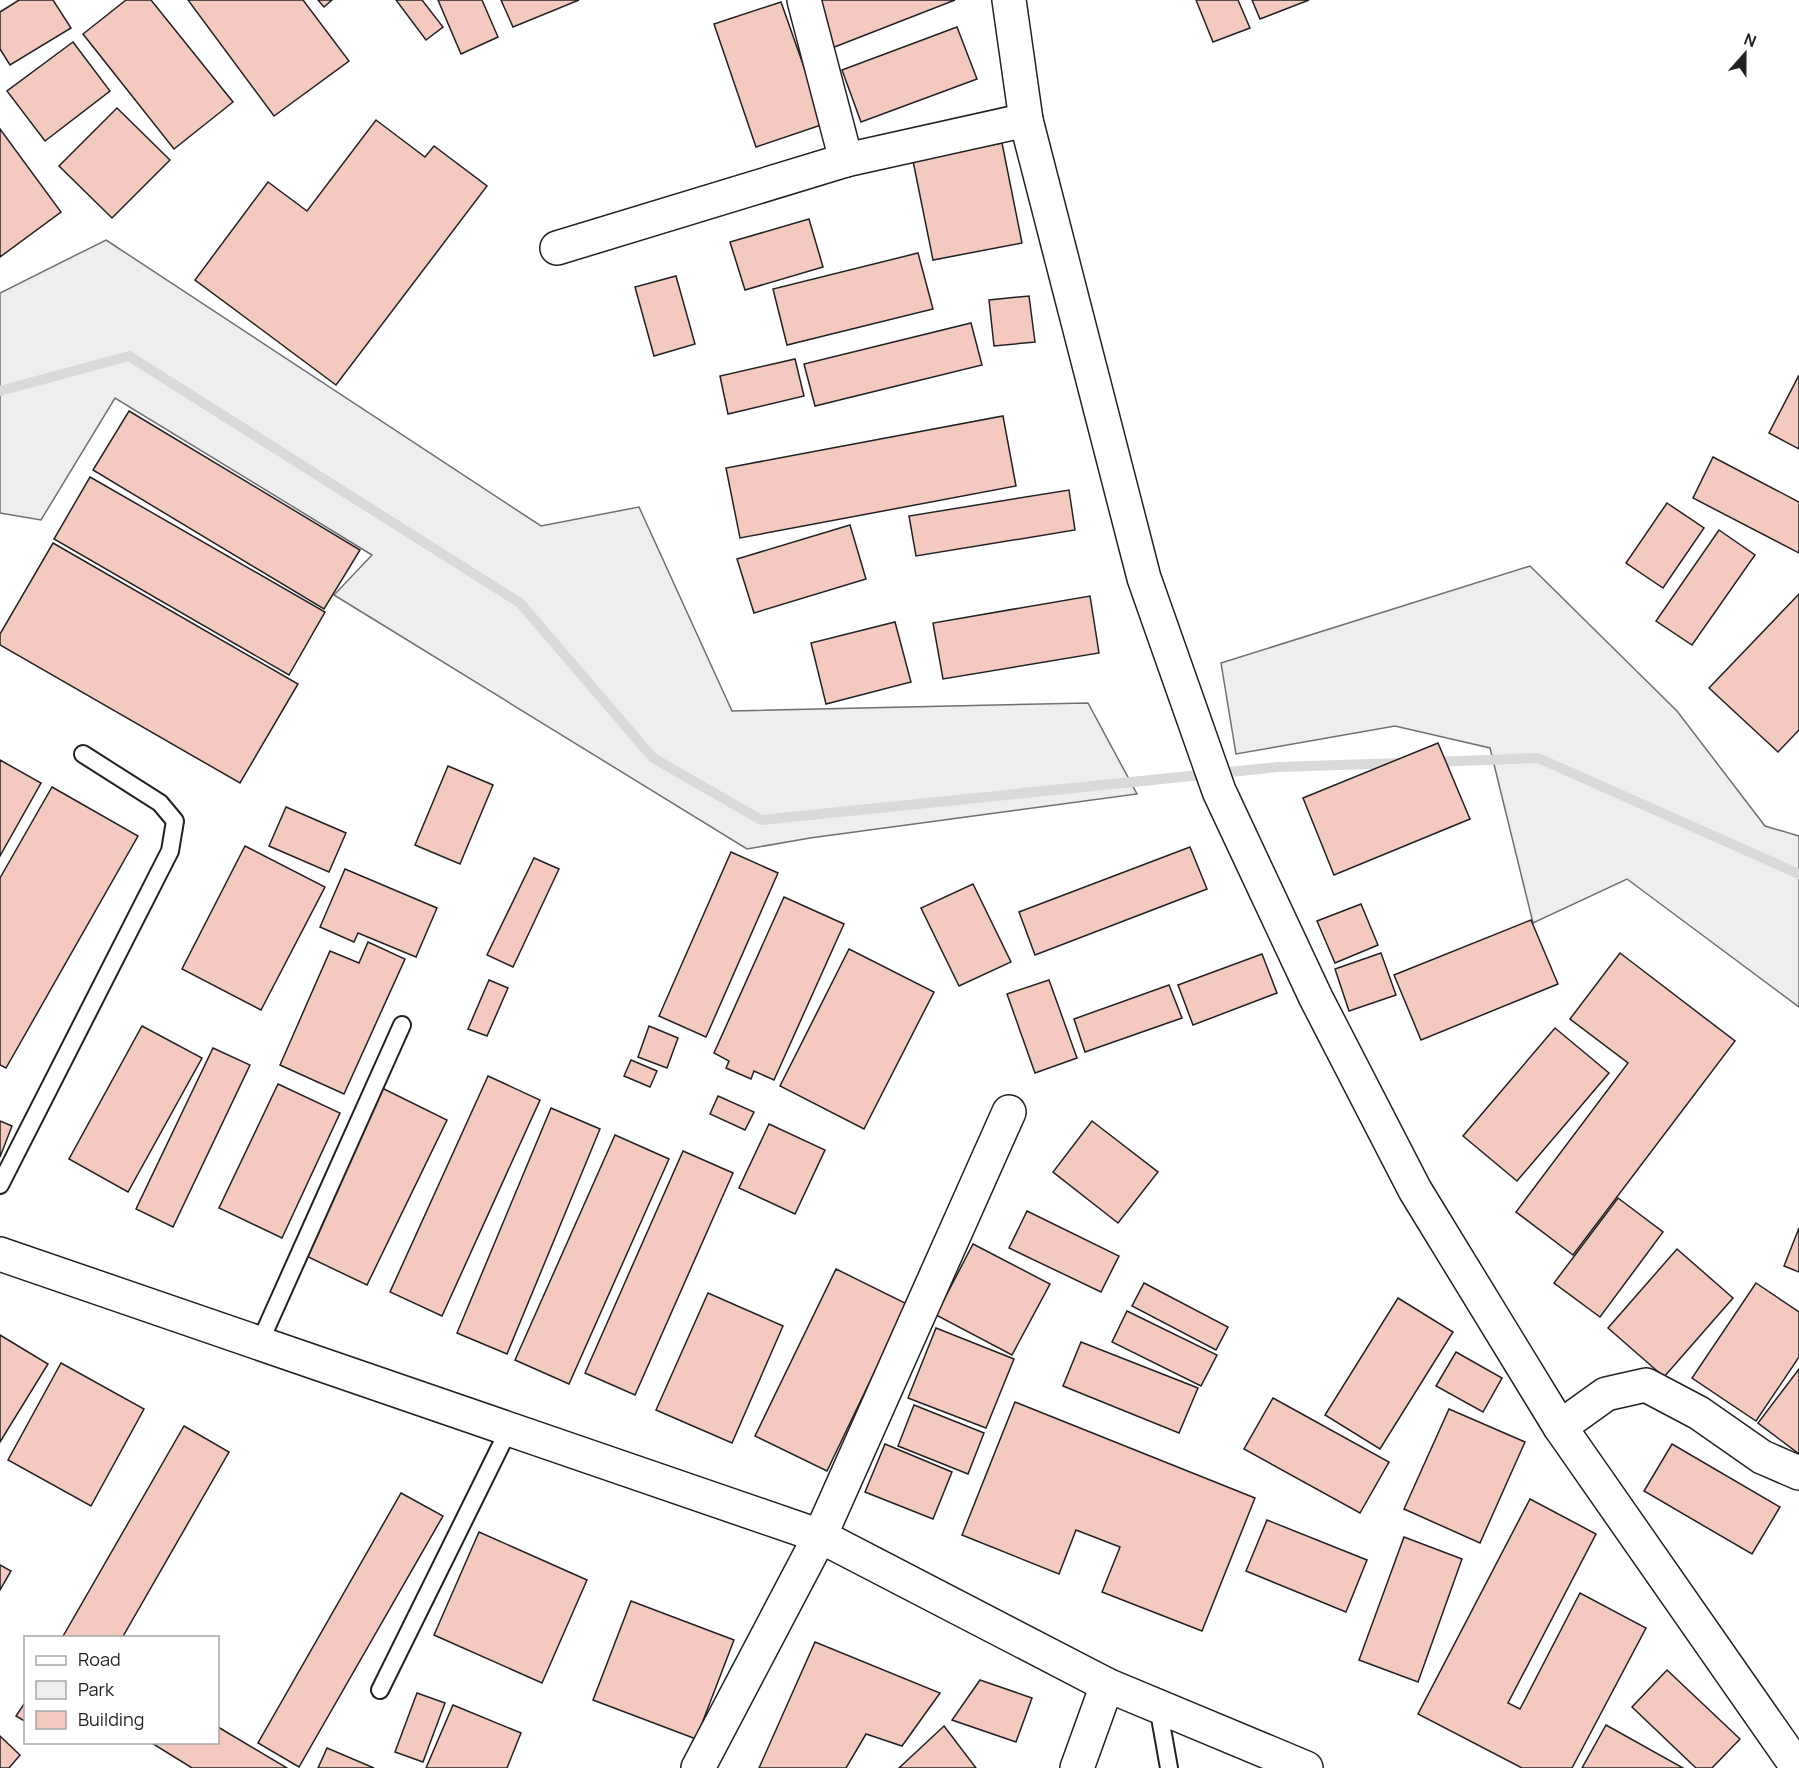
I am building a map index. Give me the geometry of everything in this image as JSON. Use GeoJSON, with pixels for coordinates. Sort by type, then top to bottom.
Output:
{"type":"FeatureCollection","features":[{"type":"Feature","properties":{"kind":"street"},"geometry":{"type":"LineString","coordinates":[[804,0],[846,160]]}},
{"type":"Feature","properties":{"kind":"street"},"geometry":{"type":"LineString","coordinates":[[1009,0],[1026,120],[1144,578],[1219,791],[1316,998],[1415,1190],[1560,1427],[1798,1768]]}},
{"type":"Feature","properties":{"kind":"street"},"geometry":{"type":"LineString","coordinates":[[557,248],[846,160],[1026,120]]}},
{"type":"Feature","properties":{"kind":"street"},"geometry":{"type":"LineString","coordinates":[[698,1768],[820,1536],[1009,1112]]}},
{"type":"Feature","properties":{"kind":"street"},"geometry":{"type":"LineString","coordinates":[[0,1254],[820,1536],[1107,1685],[1306,1768]]}},
{"type":"Feature","properties":{"kind":"street"},"geometry":{"type":"LineString","coordinates":[[1560,1427],[1606,1394],[1646,1385],[1699,1413],[1762,1457],[1799,1473]]}},
{"type":"Feature","properties":{"kind":"street"},"geometry":{"type":"LineString","coordinates":[[1077,1768],[1107,1685]]}},
{"type":"Feature","properties":{"kind":"lane"},"geometry":{"type":"LineString","coordinates":[[0,1185],[170,851],[175,821],[160,803],[83,754]]}},
{"type":"Feature","properties":{"kind":"lane"},"geometry":{"type":"LineString","coordinates":[[260,1342],[402,1025]]}},
{"type":"Feature","properties":{"kind":"lane"},"geometry":{"type":"LineString","coordinates":[[380,1690],[509,1429]]}},
{"type":"Feature","properties":{"kind":"lane"},"geometry":{"type":"LineString","coordinates":[[1158,1706],[1169,1768]]}},
{"type":"Feature","properties":{"kind":"green space"},"geometry":{"type":"Polygon","coordinates":[[[106,240],[541,526],[639,507],[732,711],[1088,703],[1137,794],[810,838],[747,849],[334,595],[372,555],[115,398],[41,520],[0,513],[0,293],[106,240]]]}},
{"type":"Feature","properties":{"kind":"green space"},"geometry":{"type":"Polygon","coordinates":[[[1530,566],[1677,711],[1765,826],[1799,836],[1799,1007],[1627,879],[1533,923],[1490,748],[1395,726],[1236,754],[1221,663],[1530,566]]]}},
{"type":"Feature","properties":{"kind":"building"},"geometry":{"type":"Polygon","coordinates":[[[19,0],[53,0],[71,28],[10,65],[0,49],[0,12],[19,0]]]}},
{"type":"Feature","properties":{"kind":"building"},"geometry":{"type":"Polygon","coordinates":[[[126,0],[151,0],[233,102],[174,149],[83,34],[126,0]]]}},
{"type":"Feature","properties":{"kind":"building"},"geometry":{"type":"Polygon","coordinates":[[[188,0],[303,0],[349,61],[274,116],[188,0]]]}},
{"type":"Feature","properties":{"kind":"building"},"geometry":{"type":"Polygon","coordinates":[[[318,0],[332,0],[324,7],[318,0]]]}},
{"type":"Feature","properties":{"kind":"building"},"geometry":{"type":"Polygon","coordinates":[[[396,0],[422,0],[443,27],[426,40],[396,0]]]}},
{"type":"Feature","properties":{"kind":"building"},"geometry":{"type":"Polygon","coordinates":[[[438,0],[482,0],[498,37],[461,54],[438,0]]]}},
{"type":"Feature","properties":{"kind":"building"},"geometry":{"type":"Polygon","coordinates":[[[501,0],[579,0],[513,27],[501,0]]]}},
{"type":"Feature","properties":{"kind":"building"},"geometry":{"type":"Polygon","coordinates":[[[813,0],[955,0],[832,48],[813,0]]]}},
{"type":"Feature","properties":{"kind":"building"},"geometry":{"type":"Polygon","coordinates":[[[1196,0],[1238,0],[1250,28],[1213,42],[1196,0]]]}},
{"type":"Feature","properties":{"kind":"building"},"geometry":{"type":"Polygon","coordinates":[[[1252,0],[1309,0],[1260,19],[1252,0]]]}},
{"type":"Feature","properties":{"kind":"building"},"geometry":{"type":"Polygon","coordinates":[[[781,2],[824,124],[756,147],[714,24],[781,2]]]}},
{"type":"Feature","properties":{"kind":"building"},"geometry":{"type":"Polygon","coordinates":[[[957,27],[977,79],[861,122],[842,70],[957,27]]]}},
{"type":"Feature","properties":{"kind":"building"},"geometry":{"type":"Polygon","coordinates":[[[73,42],[110,91],[45,141],[7,91],[73,42]]]}},
{"type":"Feature","properties":{"kind":"building"},"geometry":{"type":"Polygon","coordinates":[[[117,108],[170,160],[112,218],[59,166],[117,108]]]}},
{"type":"Feature","properties":{"kind":"building"},"geometry":{"type":"Polygon","coordinates":[[[376,120],[425,157],[434,146],[487,186],[336,385],[195,280],[268,182],[307,211],[376,120]]]}},
{"type":"Feature","properties":{"kind":"building"},"geometry":{"type":"Polygon","coordinates":[[[0,129],[61,212],[0,257],[0,129]]]}},
{"type":"Feature","properties":{"kind":"building"},"geometry":{"type":"Polygon","coordinates":[[[1002,143],[1022,243],[933,260],[913,161],[1002,143]]]}},
{"type":"Feature","properties":{"kind":"building"},"geometry":{"type":"Polygon","coordinates":[[[809,219],[823,267],[745,290],[730,242],[809,219]]]}},
{"type":"Feature","properties":{"kind":"building"},"geometry":{"type":"Polygon","coordinates":[[[918,253],[933,309],[787,345],[773,289],[918,253]]]}},
{"type":"Feature","properties":{"kind":"building"},"geometry":{"type":"Polygon","coordinates":[[[676,276],[695,344],[654,356],[635,287],[676,276]]]}},
{"type":"Feature","properties":{"kind":"building"},"geometry":{"type":"Polygon","coordinates":[[[1029,296],[1035,342],[994,346],[989,300],[1029,296]]]}},
{"type":"Feature","properties":{"kind":"building"},"geometry":{"type":"Polygon","coordinates":[[[971,323],[982,365],[815,406],[804,364],[971,323]]]}},
{"type":"Feature","properties":{"kind":"building"},"geometry":{"type":"Polygon","coordinates":[[[795,359],[804,396],[728,414],[720,376],[795,359]]]}},
{"type":"Feature","properties":{"kind":"building"},"geometry":{"type":"Polygon","coordinates":[[[1799,375],[1799,449],[1769,433],[1799,375]]]}},
{"type":"Feature","properties":{"kind":"building"},"geometry":{"type":"Polygon","coordinates":[[[129,411],[360,550],[324,609],[93,470],[129,411]]]}},
{"type":"Feature","properties":{"kind":"building"},"geometry":{"type":"Polygon","coordinates":[[[1003,416],[1016,486],[740,538],[726,468],[1003,416]]]}},
{"type":"Feature","properties":{"kind":"building"},"geometry":{"type":"Polygon","coordinates":[[[1713,457],[1799,502],[1799,553],[1693,498],[1713,457]]]}},
{"type":"Feature","properties":{"kind":"building"},"geometry":{"type":"Polygon","coordinates":[[[90,477],[325,612],[289,675],[54,539],[90,477]]]}},
{"type":"Feature","properties":{"kind":"building"},"geometry":{"type":"Polygon","coordinates":[[[1069,490],[1075,530],[916,556],[909,516],[1069,490]]]}},
{"type":"Feature","properties":{"kind":"building"},"geometry":{"type":"Polygon","coordinates":[[[1667,503],[1704,528],[1663,588],[1626,563],[1667,503]]]}},
{"type":"Feature","properties":{"kind":"building"},"geometry":{"type":"Polygon","coordinates":[[[850,525],[866,579],[754,613],[737,559],[850,525]]]}},
{"type":"Feature","properties":{"kind":"building"},"geometry":{"type":"Polygon","coordinates":[[[1719,530],[1755,555],[1692,645],[1656,621],[1719,530]]]}},
{"type":"Feature","properties":{"kind":"building"},"geometry":{"type":"Polygon","coordinates":[[[53,543],[298,684],[240,783],[0,645],[0,634],[53,543]]]}},
{"type":"Feature","properties":{"kind":"building"},"geometry":{"type":"Polygon","coordinates":[[[1799,594],[1799,730],[1778,752],[1709,688],[1799,594]]]}},
{"type":"Feature","properties":{"kind":"building"},"geometry":{"type":"Polygon","coordinates":[[[1090,596],[1099,653],[943,679],[933,623],[1090,596]]]}},
{"type":"Feature","properties":{"kind":"building"},"geometry":{"type":"Polygon","coordinates":[[[895,622],[911,682],[826,704],[811,643],[895,622]]]}},
{"type":"Feature","properties":{"kind":"building"},"geometry":{"type":"Polygon","coordinates":[[[1438,743],[1470,819],[1334,875],[1303,798],[1438,743]]]}},
{"type":"Feature","properties":{"kind":"building"},"geometry":{"type":"Polygon","coordinates":[[[0,760],[41,783],[0,856],[0,760]]]}},
{"type":"Feature","properties":{"kind":"building"},"geometry":{"type":"Polygon","coordinates":[[[448,766],[493,785],[460,864],[415,845],[448,766]]]}},
{"type":"Feature","properties":{"kind":"building"},"geometry":{"type":"Polygon","coordinates":[[[52,787],[138,836],[6,1068],[0,1065],[0,878],[52,787]]]}},
{"type":"Feature","properties":{"kind":"building"},"geometry":{"type":"Polygon","coordinates":[[[286,807],[346,833],[329,872],[269,846],[286,807]]]}},
{"type":"Feature","properties":{"kind":"building"},"geometry":{"type":"Polygon","coordinates":[[[245,846],[325,887],[261,1010],[182,969],[245,846]]]}},
{"type":"Feature","properties":{"kind":"building"},"geometry":{"type":"Polygon","coordinates":[[[1190,847],[1207,889],[1035,955],[1019,912],[1190,847]]]}},
{"type":"Feature","properties":{"kind":"building"},"geometry":{"type":"Polygon","coordinates":[[[731,852],[778,873],[706,1037],[659,1016],[731,852]]]}},
{"type":"Feature","properties":{"kind":"building"},"geometry":{"type":"Polygon","coordinates":[[[534,858],[559,869],[513,967],[487,955],[534,858]]]}},
{"type":"Feature","properties":{"kind":"building"},"geometry":{"type":"Polygon","coordinates":[[[345,869],[437,908],[416,957],[358,933],[354,942],[320,927],[345,869]]]}},
{"type":"Feature","properties":{"kind":"building"},"geometry":{"type":"Polygon","coordinates":[[[973,884],[1011,962],[959,986],[921,908],[973,884]]]}},
{"type":"Feature","properties":{"kind":"building"},"geometry":{"type":"Polygon","coordinates":[[[784,897],[844,924],[774,1080],[754,1071],[751,1079],[726,1068],[729,1061],[714,1053],[784,897]]]}},
{"type":"Feature","properties":{"kind":"building"},"geometry":{"type":"Polygon","coordinates":[[[1361,904],[1378,945],[1335,963],[1317,921],[1361,904]]]}},
{"type":"Feature","properties":{"kind":"building"},"geometry":{"type":"Polygon","coordinates":[[[1531,920],[1558,984],[1421,1040],[1394,975],[1531,920]]]}},
{"type":"Feature","properties":{"kind":"building"},"geometry":{"type":"Polygon","coordinates":[[[368,942],[405,959],[344,1094],[280,1065],[330,951],[359,963],[368,942]]]}},
{"type":"Feature","properties":{"kind":"building"},"geometry":{"type":"Polygon","coordinates":[[[849,949],[934,992],[864,1129],[780,1086],[849,949]]]}},
{"type":"Feature","properties":{"kind":"building"},"geometry":{"type":"Polygon","coordinates":[[[1381,953],[1396,995],[1349,1011],[1335,969],[1381,953]]]}},
{"type":"Feature","properties":{"kind":"building"},"geometry":{"type":"Polygon","coordinates":[[[1620,953],[1735,1041],[1573,1255],[1516,1212],[1628,1063],[1570,1019],[1620,953]]]}},
{"type":"Feature","properties":{"kind":"building"},"geometry":{"type":"Polygon","coordinates":[[[1262,954],[1277,993],[1193,1025],[1178,985],[1262,954]]]}},
{"type":"Feature","properties":{"kind":"building"},"geometry":{"type":"Polygon","coordinates":[[[489,980],[508,988],[487,1036],[468,1029],[489,980]]]}},
{"type":"Feature","properties":{"kind":"building"},"geometry":{"type":"Polygon","coordinates":[[[1049,980],[1077,1058],[1035,1073],[1007,994],[1049,980]]]}},
{"type":"Feature","properties":{"kind":"building"},"geometry":{"type":"Polygon","coordinates":[[[1169,985],[1182,1018],[1085,1052],[1074,1019],[1169,985]]]}},
{"type":"Feature","properties":{"kind":"building"},"geometry":{"type":"Polygon","coordinates":[[[142,1026],[202,1058],[128,1192],[69,1159],[142,1026]]]}},
{"type":"Feature","properties":{"kind":"building"},"geometry":{"type":"Polygon","coordinates":[[[649,1026],[678,1038],[667,1068],[638,1057],[649,1026]]]}},
{"type":"Feature","properties":{"kind":"building"},"geometry":{"type":"Polygon","coordinates":[[[1555,1028],[1609,1073],[1517,1181],[1463,1136],[1555,1028]]]}},
{"type":"Feature","properties":{"kind":"building"},"geometry":{"type":"Polygon","coordinates":[[[213,1048],[250,1065],[173,1227],[136,1209],[213,1048]]]}},
{"type":"Feature","properties":{"kind":"building"},"geometry":{"type":"Polygon","coordinates":[[[631,1060],[657,1071],[650,1087],[624,1076],[631,1060]]]}},
{"type":"Feature","properties":{"kind":"building"},"geometry":{"type":"Polygon","coordinates":[[[488,1076],[540,1100],[442,1316],[390,1292],[488,1076]]]}},
{"type":"Feature","properties":{"kind":"building"},"geometry":{"type":"Polygon","coordinates":[[[278,1084],[340,1113],[282,1238],[219,1208],[278,1084]]]}},
{"type":"Feature","properties":{"kind":"building"},"geometry":{"type":"Polygon","coordinates":[[[382,1088],[447,1120],[367,1285],[302,1254],[382,1088]]]}},
{"type":"Feature","properties":{"kind":"building"},"geometry":{"type":"Polygon","coordinates":[[[718,1096],[754,1112],[745,1130],[710,1114],[718,1096]]]}},
{"type":"Feature","properties":{"kind":"building"},"geometry":{"type":"Polygon","coordinates":[[[551,1108],[600,1129],[507,1354],[457,1333],[551,1108]]]}},
{"type":"Feature","properties":{"kind":"building"},"geometry":{"type":"Polygon","coordinates":[[[0,1121],[12,1126],[0,1157],[0,1121]]]}},
{"type":"Feature","properties":{"kind":"building"},"geometry":{"type":"Polygon","coordinates":[[[1092,1121],[1158,1172],[1118,1223],[1053,1172],[1092,1121]]]}},
{"type":"Feature","properties":{"kind":"building"},"geometry":{"type":"Polygon","coordinates":[[[769,1124],[825,1150],[795,1214],[739,1188],[769,1124]]]}},
{"type":"Feature","properties":{"kind":"building"},"geometry":{"type":"Polygon","coordinates":[[[615,1135],[669,1159],[569,1384],[515,1360],[615,1135]]]}},
{"type":"Feature","properties":{"kind":"building"},"geometry":{"type":"Polygon","coordinates":[[[683,1151],[733,1173],[635,1395],[585,1373],[683,1151]]]}},
{"type":"Feature","properties":{"kind":"building"},"geometry":{"type":"Polygon","coordinates":[[[1618,1198],[1663,1232],[1600,1317],[1554,1283],[1618,1198]]]}},
{"type":"Feature","properties":{"kind":"building"},"geometry":{"type":"Polygon","coordinates":[[[1027,1211],[1119,1256],[1101,1292],[1009,1248],[1027,1211]]]}},
{"type":"Feature","properties":{"kind":"building"},"geometry":{"type":"Polygon","coordinates":[[[1799,1228],[1799,1272],[1784,1266],[1799,1228]]]}},
{"type":"Feature","properties":{"kind":"building"},"geometry":{"type":"Polygon","coordinates":[[[973,1244],[1050,1284],[1012,1355],[936,1315],[973,1244]]]}},
{"type":"Feature","properties":{"kind":"building"},"geometry":{"type":"Polygon","coordinates":[[[1677,1249],[1733,1298],[1664,1377],[1608,1328],[1677,1249]]]}},
{"type":"Feature","properties":{"kind":"building"},"geometry":{"type":"Polygon","coordinates":[[[836,1269],[907,1304],[827,1471],[755,1436],[836,1269]]]}},
{"type":"Feature","properties":{"kind":"building"},"geometry":{"type":"Polygon","coordinates":[[[1144,1283],[1228,1327],[1216,1350],[1132,1306],[1144,1283]]]}},
{"type":"Feature","properties":{"kind":"building"},"geometry":{"type":"Polygon","coordinates":[[[1756,1283],[1799,1312],[1799,1357],[1756,1421],[1692,1378],[1756,1283]]]}},
{"type":"Feature","properties":{"kind":"building"},"geometry":{"type":"Polygon","coordinates":[[[708,1293],[783,1326],[732,1443],[656,1410],[708,1293]]]}},
{"type":"Feature","properties":{"kind":"building"},"geometry":{"type":"Polygon","coordinates":[[[1398,1298],[1453,1332],[1380,1449],[1325,1415],[1398,1298]]]}},
{"type":"Feature","properties":{"kind":"building"},"geometry":{"type":"Polygon","coordinates":[[[1127,1311],[1217,1355],[1201,1386],[1112,1342],[1127,1311]]]}},
{"type":"Feature","properties":{"kind":"building"},"geometry":{"type":"Polygon","coordinates":[[[936,1328],[1014,1359],[986,1428],[908,1398],[936,1328]]]}},
{"type":"Feature","properties":{"kind":"building"},"geometry":{"type":"Polygon","coordinates":[[[0,1335],[48,1364],[0,1442],[0,1335]]]}},
{"type":"Feature","properties":{"kind":"building"},"geometry":{"type":"Polygon","coordinates":[[[1081,1342],[1198,1388],[1179,1433],[1063,1386],[1081,1342]]]}},
{"type":"Feature","properties":{"kind":"building"},"geometry":{"type":"Polygon","coordinates":[[[1456,1352],[1502,1378],[1483,1412],[1436,1386],[1456,1352]]]}},
{"type":"Feature","properties":{"kind":"building"},"geometry":{"type":"Polygon","coordinates":[[[61,1363],[144,1409],[91,1506],[8,1460],[61,1363]]]}},
{"type":"Feature","properties":{"kind":"building"},"geometry":{"type":"Polygon","coordinates":[[[1799,1369],[1799,1454],[1758,1423],[1799,1369]]]}},
{"type":"Feature","properties":{"kind":"building"},"geometry":{"type":"Polygon","coordinates":[[[1273,1398],[1389,1462],[1360,1513],[1244,1449],[1273,1398]]]}},
{"type":"Feature","properties":{"kind":"building"},"geometry":{"type":"Polygon","coordinates":[[[1015,1402],[1255,1498],[1202,1631],[1102,1592],[1120,1547],[1076,1530],[1059,1574],[962,1535],[1015,1402]]]}},
{"type":"Feature","properties":{"kind":"building"},"geometry":{"type":"Polygon","coordinates":[[[914,1405],[984,1433],[968,1474],[898,1446],[914,1405]]]}},
{"type":"Feature","properties":{"kind":"building"},"geometry":{"type":"Polygon","coordinates":[[[1449,1409],[1525,1442],[1480,1543],[1404,1509],[1449,1409]]]}},
{"type":"Feature","properties":{"kind":"building"},"geometry":{"type":"Polygon","coordinates":[[[184,1426],[229,1452],[123,1636],[63,1636],[184,1426]]]}},
{"type":"Feature","properties":{"kind":"building"},"geometry":{"type":"Polygon","coordinates":[[[885,1444],[952,1472],[933,1519],[865,1492],[885,1444]]]}},
{"type":"Feature","properties":{"kind":"building"},"geometry":{"type":"Polygon","coordinates":[[[1672,1444],[1780,1507],[1752,1554],[1644,1491],[1672,1444]]]}},
{"type":"Feature","properties":{"kind":"building"},"geometry":{"type":"Polygon","coordinates":[[[401,1493],[443,1516],[299,1767],[258,1743],[401,1493]]]}},
{"type":"Feature","properties":{"kind":"building"},"geometry":{"type":"Polygon","coordinates":[[[1530,1499],[1596,1534],[1508,1703],[1520,1709],[1580,1593],[1646,1628],[1572,1768],[1522,1768],[1418,1714],[1530,1499]]]}},
{"type":"Feature","properties":{"kind":"building"},"geometry":{"type":"Polygon","coordinates":[[[1267,1520],[1367,1560],[1346,1612],[1246,1571],[1267,1520]]]}},
{"type":"Feature","properties":{"kind":"building"},"geometry":{"type":"Polygon","coordinates":[[[479,1532],[587,1580],[542,1683],[434,1635],[479,1532]]]}},
{"type":"Feature","properties":{"kind":"building"},"geometry":{"type":"Polygon","coordinates":[[[1404,1537],[1462,1559],[1418,1682],[1359,1660],[1404,1537]]]}},
{"type":"Feature","properties":{"kind":"building"},"geometry":{"type":"Polygon","coordinates":[[[0,1565],[11,1571],[0,1590],[0,1565]]]}},
{"type":"Feature","properties":{"kind":"building"},"geometry":{"type":"Polygon","coordinates":[[[631,1601],[734,1640],[696,1739],[593,1700],[631,1601]]]}},
{"type":"Feature","properties":{"kind":"building"},"geometry":{"type":"Polygon","coordinates":[[[815,1642],[940,1693],[902,1746],[866,1734],[846,1768],[759,1768],[815,1642]]]}},
{"type":"Feature","properties":{"kind":"building"},"geometry":{"type":"Polygon","coordinates":[[[1667,1670],[1740,1739],[1712,1768],[1696,1768],[1632,1707],[1667,1670]]]}},
{"type":"Feature","properties":{"kind":"building"},"geometry":{"type":"Polygon","coordinates":[[[980,1680],[1032,1698],[1016,1742],[952,1720],[980,1680]]]}},
{"type":"Feature","properties":{"kind":"building"},"geometry":{"type":"Polygon","coordinates":[[[417,1693],[445,1703],[423,1762],[395,1752],[417,1693]]]}},
{"type":"Feature","properties":{"kind":"building"},"geometry":{"type":"Polygon","coordinates":[[[24,1704],[24,1721],[16,1716],[24,1704]]]}},
{"type":"Feature","properties":{"kind":"building"},"geometry":{"type":"Polygon","coordinates":[[[453,1705],[521,1733],[507,1768],[426,1768],[453,1705]]]}},
{"type":"Feature","properties":{"kind":"building"},"geometry":{"type":"Polygon","coordinates":[[[1606,1725],[1683,1768],[1582,1768],[1606,1725]]]}},
{"type":"Feature","properties":{"kind":"building"},"geometry":{"type":"Polygon","coordinates":[[[944,1726],[976,1768],[899,1768],[944,1726]]]}},
{"type":"Feature","properties":{"kind":"building"},"geometry":{"type":"Polygon","coordinates":[[[219,1728],[287,1768],[192,1768],[153,1744],[219,1744],[219,1728]]]}},
{"type":"Feature","properties":{"kind":"building"},"geometry":{"type":"Polygon","coordinates":[[[0,1736],[20,1755],[9,1768],[0,1768],[0,1736]]]}},
{"type":"Feature","properties":{"kind":"building"},"geometry":{"type":"Polygon","coordinates":[[[327,1748],[374,1768],[318,1768],[327,1748]]]}},
{"type":"Feature","properties":{"kind":"waterway"},"geometry":{"type":"LineString","coordinates":[[0,391],[129,356],[520,603],[653,758],[761,820],[1278,767],[1401,763]]}},
{"type":"Feature","properties":{"kind":"waterway"},"geometry":{"type":"LineString","coordinates":[[1431,762],[1538,758],[1799,874]]}}]}
